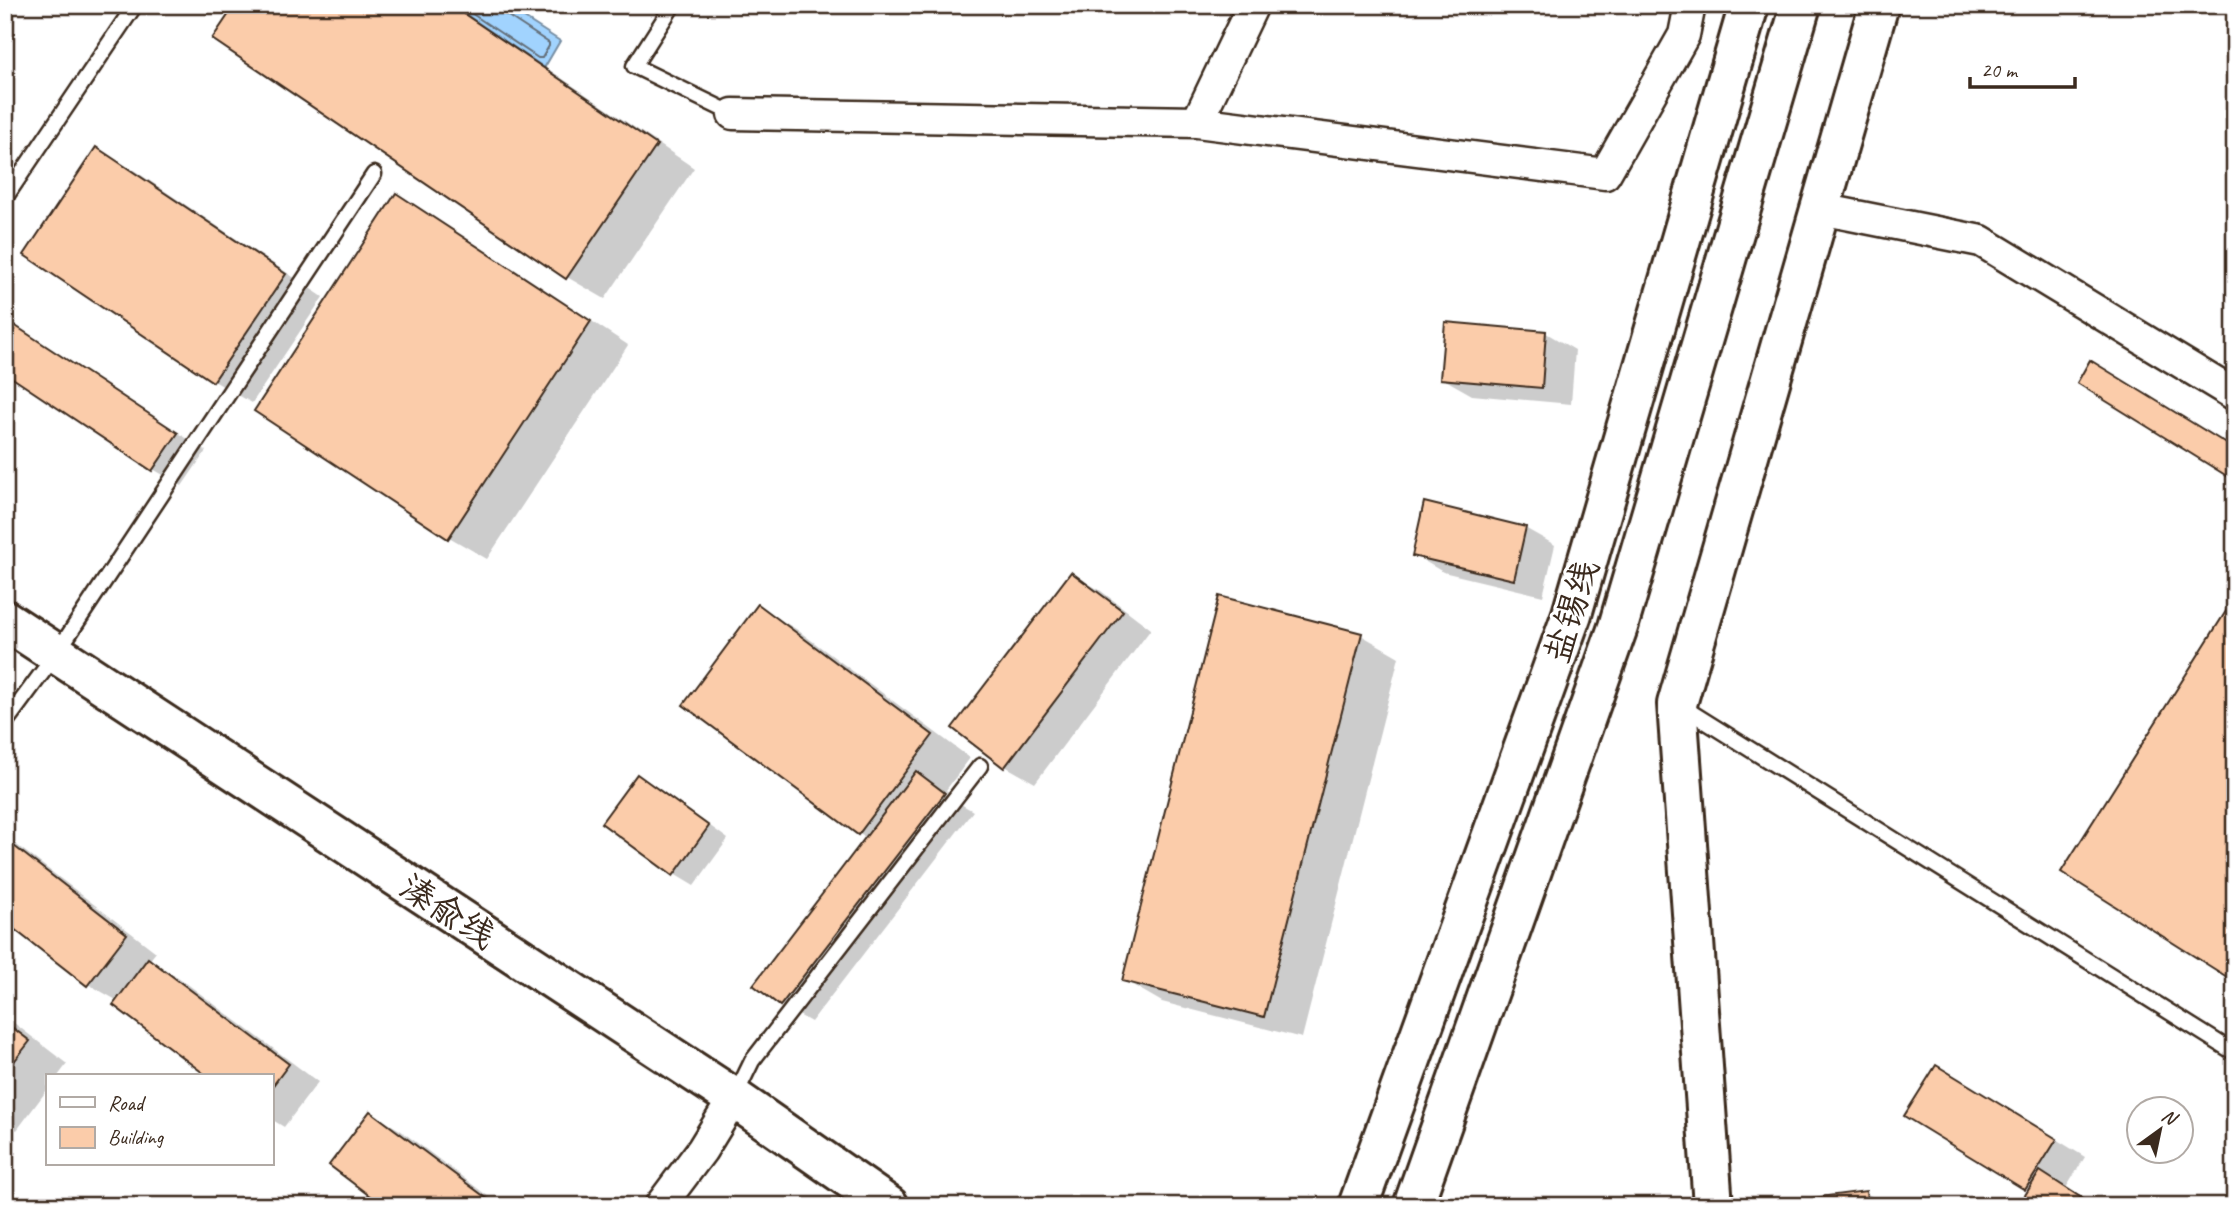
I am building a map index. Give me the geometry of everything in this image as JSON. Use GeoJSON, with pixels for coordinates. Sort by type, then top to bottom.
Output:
{"type":"FeatureCollection","features":[{"type":"Feature","properties":{"kind":"main road","name":"盐锡线"},"geometry":{"type":"LineString","coordinates":[[1358,1206],[1572,614],[1749,5]]}},
{"type":"Feature","properties":{"kind":"main road","name":"盐锡线"},"geometry":{"type":"LineString","coordinates":[[1413,1206],[1618,627],[1801,5]]}},
{"type":"Feature","properties":{"kind":"main road"},"geometry":{"type":"LineString","coordinates":[[1713,1206],[1677,704],[1879,5]]}},
{"type":"Feature","properties":{"kind":"main road","name":"溱俞线"},"geometry":{"type":"LineString","coordinates":[[5,620],[734,1098],[889,1206]]}},
{"type":"Feature","properties":{"kind":"street"},"geometry":{"type":"LineString","coordinates":[[1197,122],[1253,5]]}},
{"type":"Feature","properties":{"kind":"street"},"geometry":{"type":"LineString","coordinates":[[733,114],[1197,122],[1605,174],[1684,35],[1690,5]]}},
{"type":"Feature","properties":{"kind":"street"},"geometry":{"type":"LineString","coordinates":[[1821,209],[1981,241],[2235,396]]}},
{"type":"Feature","properties":{"kind":"street"},"geometry":{"type":"LineString","coordinates":[[660,1206],[702,1150],[734,1098]]}},
{"type":"Feature","properties":{"kind":"lane"},"geometry":{"type":"LineString","coordinates":[[5,198],[135,5]]}},
{"type":"Feature","properties":{"kind":"lane"},"geometry":{"type":"LineString","coordinates":[[673,5],[634,66],[733,114]]}},
{"type":"Feature","properties":{"kind":"lane"},"geometry":{"type":"LineString","coordinates":[[5,723],[56,654],[374,174]]}},
{"type":"Feature","properties":{"kind":"lane"},"geometry":{"type":"LineString","coordinates":[[1677,704],[2235,1053]]}},
{"type":"Feature","properties":{"kind":"lane"},"geometry":{"type":"LineString","coordinates":[[734,1098],[752,1061],[980,766]]}},
{"type":"Feature","properties":{"kind":"water"},"geometry":{"type":"Polygon","coordinates":[[[446,5],[504,5],[560,41],[543,70],[446,5]]]}},
{"type":"Feature","properties":{"kind":"building"},"geometry":{"type":"Polygon","coordinates":[[[235,5],[451,5],[657,145],[566,279],[212,39],[235,5]]]}},
{"type":"Feature","properties":{"kind":"building"},"geometry":{"type":"Polygon","coordinates":[[[96,147],[286,274],[213,382],[24,255],[96,147]]]}},
{"type":"Feature","properties":{"kind":"building"},"geometry":{"type":"Polygon","coordinates":[[[396,193],[591,321],[448,539],[254,411],[396,193]]]}},
{"type":"Feature","properties":{"kind":"building"},"geometry":{"type":"Polygon","coordinates":[[[5,319],[178,433],[152,471],[5,373],[5,319]]]}},
{"type":"Feature","properties":{"kind":"building"},"geometry":{"type":"Polygon","coordinates":[[[1445,322],[1546,331],[1542,388],[1440,379],[1445,322]]]}},
{"type":"Feature","properties":{"kind":"building"},"geometry":{"type":"Polygon","coordinates":[[[2090,360],[2235,449],[2235,481],[2077,383],[2090,360]]]}},
{"type":"Feature","properties":{"kind":"building"},"geometry":{"type":"Polygon","coordinates":[[[1424,502],[1526,527],[1514,580],[1412,556],[1424,502]]]}},
{"type":"Feature","properties":{"kind":"building"},"geometry":{"type":"Polygon","coordinates":[[[1071,572],[1123,611],[1004,768],[952,728],[1071,572]]]}},
{"type":"Feature","properties":{"kind":"building"},"geometry":{"type":"Polygon","coordinates":[[[1219,596],[1362,633],[1264,1017],[1122,981],[1219,596]]]}},
{"type":"Feature","properties":{"kind":"building"},"geometry":{"type":"Polygon","coordinates":[[[2235,597],[2235,982],[2061,872],[2235,597]]]}},
{"type":"Feature","properties":{"kind":"building"},"geometry":{"type":"Polygon","coordinates":[[[758,604],[933,735],[858,835],[683,705],[758,604]]]}},
{"type":"Feature","properties":{"kind":"building"},"geometry":{"type":"Polygon","coordinates":[[[916,771],[945,793],[780,1006],[753,985],[916,771]]]}},
{"type":"Feature","properties":{"kind":"building"},"geometry":{"type":"Polygon","coordinates":[[[637,774],[709,826],[673,876],[601,823],[637,774]]]}},
{"type":"Feature","properties":{"kind":"building"},"geometry":{"type":"Polygon","coordinates":[[[5,839],[127,934],[87,986],[5,922],[5,839]]]}},
{"type":"Feature","properties":{"kind":"building"},"geometry":{"type":"Polygon","coordinates":[[[148,958],[289,1064],[273,1085],[273,1074],[204,1074],[113,1005],[148,958]]]}},
{"type":"Feature","properties":{"kind":"building"},"geometry":{"type":"Polygon","coordinates":[[[5,1022],[30,1041],[5,1073],[5,1022]]]}},
{"type":"Feature","properties":{"kind":"building"},"geometry":{"type":"Polygon","coordinates":[[[1936,1065],[2057,1139],[2025,1190],[1904,1116],[1936,1065]]]}},
{"type":"Feature","properties":{"kind":"building"},"geometry":{"type":"Polygon","coordinates":[[[370,1111],[497,1206],[383,1206],[329,1165],[370,1111]]]}},
{"type":"Feature","properties":{"kind":"building"},"geometry":{"type":"Polygon","coordinates":[[[2040,1171],[2094,1206],[2019,1205],[2040,1171]]]}},
{"type":"Feature","properties":{"kind":"building"},"geometry":{"type":"Polygon","coordinates":[[[1866,1191],[1868,1206],[1812,1206],[1811,1198],[1866,1191]]]}}]}
